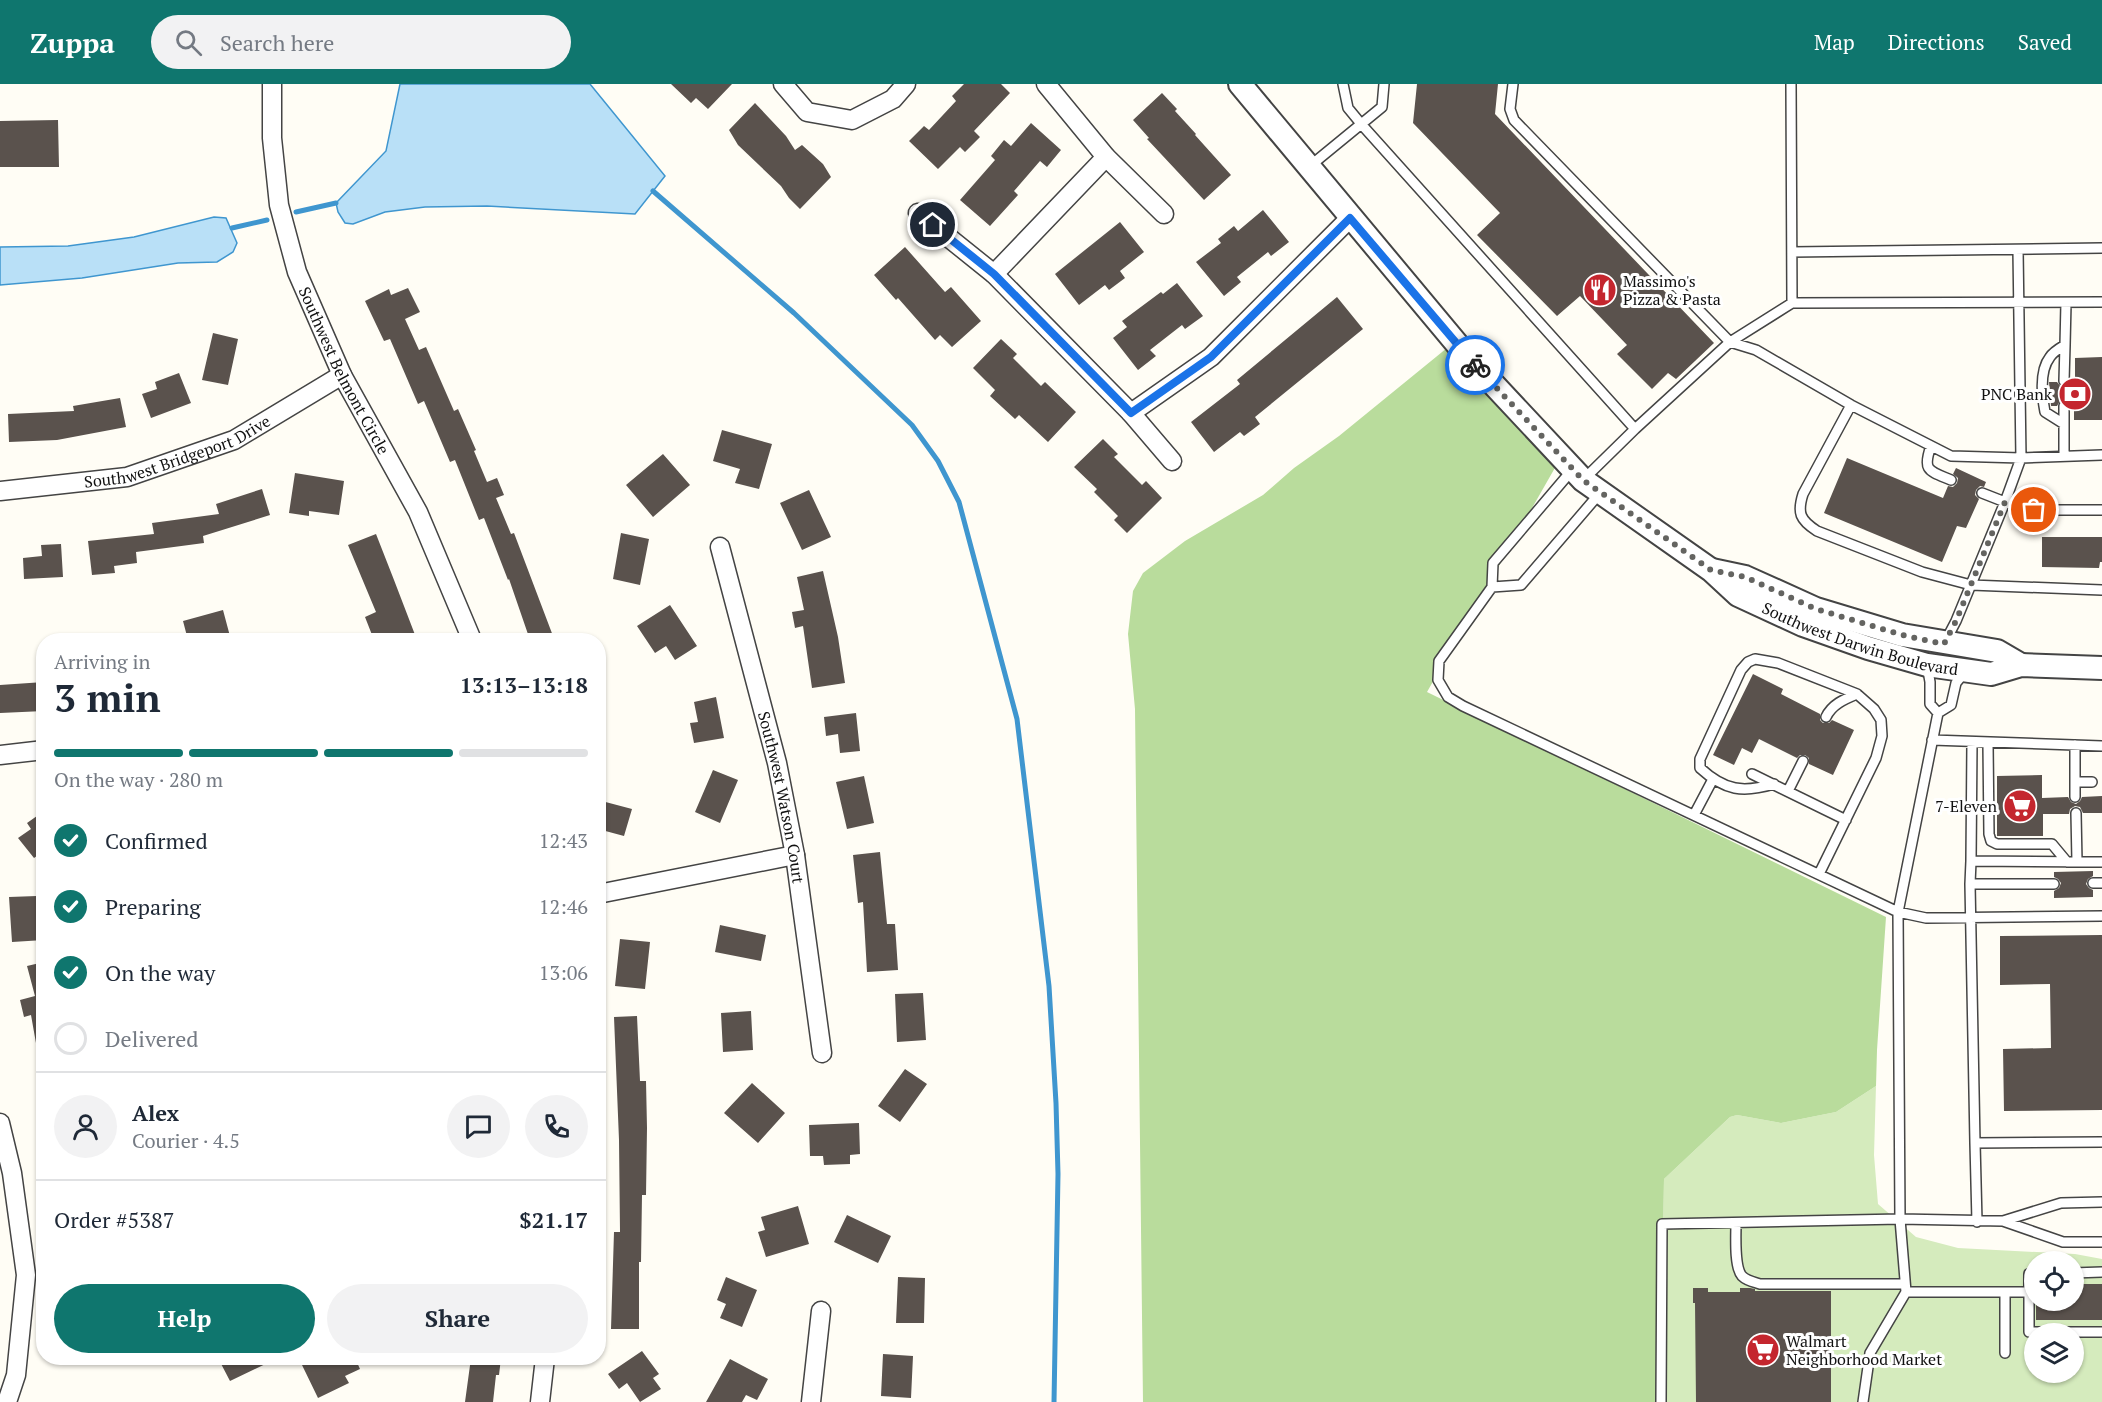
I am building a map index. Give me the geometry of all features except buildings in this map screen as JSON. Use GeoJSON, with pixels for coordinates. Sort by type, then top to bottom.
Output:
{"type":"FeatureCollection","features":[{"type":"Feature","properties":{"kind":"street","name":"Southwest Belmont Circle"},"geometry":{"type":"LineString","coordinates":[[272,84],[272,138],[279,205],[297,272],[342,375],[418,512],[469,633]]}},
{"type":"Feature","properties":{"kind":"street"},"geometry":{"type":"LineString","coordinates":[[783,84],[807,112],[852,120],[893,99],[906,84]]}},
{"type":"Feature","properties":{"kind":"street"},"geometry":{"type":"LineString","coordinates":[[1046,84],[1106,157],[1164,214]]}},
{"type":"Feature","properties":{"kind":"street","name":"Southwest Darwin Boulevard"},"geometry":{"type":"LineString","coordinates":[[1240,84],[1467,356],[1586,480],[1711,570],[1738,595],[1803,625],[1927,665],[1992,674],[2021,665],[2102,668]]}},
{"type":"Feature","properties":{"kind":"street"},"geometry":{"type":"LineString","coordinates":[[994,274],[1106,157]]}},
{"type":"Feature","properties":{"kind":"street"},"geometry":{"type":"LineString","coordinates":[[918,213],[994,274],[1131,413],[1172,461]]}},
{"type":"Feature","properties":{"kind":"street"},"geometry":{"type":"LineString","coordinates":[[1131,413],[1211,357],[1350,218]]}},
{"type":"Feature","properties":{"kind":"street","name":"Southwest Bridgeport Drive"},"geometry":{"type":"LineString","coordinates":[[0,491],[127,477],[234,440],[342,375]]}},
{"type":"Feature","properties":{"kind":"street","name":"Southwest Watson Court"},"geometry":{"type":"LineString","coordinates":[[720,547],[777,763],[795,855],[822,1053]]}},
{"type":"Feature","properties":{"kind":"street","name":"Southwest Darwin Boulevard"},"geometry":{"type":"LineString","coordinates":[[1711,570],[1745,577],[1816,609],[1902,635],[1944,644],[1997,651],[2021,665]]}},
{"type":"Feature","properties":{"kind":"street"},"geometry":{"type":"LineString","coordinates":[[0,755],[36,751]]}},
{"type":"Feature","properties":{"kind":"street"},"geometry":{"type":"LineString","coordinates":[[606,892],[795,855]]}},
{"type":"Feature","properties":{"kind":"street"},"geometry":{"type":"LineString","coordinates":[[0,1123],[12,1173],[26,1275],[16,1375],[7,1402]]}},
{"type":"Feature","properties":{"kind":"street"},"geometry":{"type":"LineString","coordinates":[[811,1402],[821,1311]]}},
{"type":"Feature","properties":{"kind":"street"},"geometry":{"type":"LineString","coordinates":[[540,1402],[544,1365]]}},
{"type":"Feature","properties":{"kind":"lane"},"geometry":{"type":"LineString","coordinates":[[1343,84],[1348,108],[1362,125],[1635,429]]}},
{"type":"Feature","properties":{"kind":"lane"},"geometry":{"type":"LineString","coordinates":[[1308,168],[1382,107],[1384,84]]}},
{"type":"Feature","properties":{"kind":"lane"},"geometry":{"type":"LineString","coordinates":[[1513,84],[1510,109],[1514,120],[1730,342],[1756,350],[1851,405],[1951,456],[2021,458],[2102,455]]}},
{"type":"Feature","properties":{"kind":"lane"},"geometry":{"type":"LineString","coordinates":[[1791,84],[1792,303]]}},
{"type":"Feature","properties":{"kind":"lane"},"geometry":{"type":"LineString","coordinates":[[1792,252],[2102,248]]}},
{"type":"Feature","properties":{"kind":"lane"},"geometry":{"type":"LineString","coordinates":[[1944,644],[1971,585],[2021,458],[2018,250]]}},
{"type":"Feature","properties":{"kind":"lane"},"geometry":{"type":"LineString","coordinates":[[2102,302],[1792,303],[1730,342],[1635,429],[1586,480],[1493,563],[1492,587],[1439,662],[1438,680],[1448,697],[1463,706],[1898,912],[1926,918],[2102,916]]}},
{"type":"Feature","properties":{"kind":"lane"},"geometry":{"type":"LineString","coordinates":[[2064,381],[2066,303]]}},
{"type":"Feature","properties":{"kind":"lane"},"geometry":{"type":"LineString","coordinates":[[2064,424],[2045,412],[2042,398],[2044,369],[2050,356],[2065,345]]}},
{"type":"Feature","properties":{"kind":"lane"},"geometry":{"type":"LineString","coordinates":[[1851,405],[1803,494],[1800,508],[1802,519],[1817,531],[1922,572],[1971,585],[2102,590]]}},
{"type":"Feature","properties":{"kind":"lane"},"geometry":{"type":"LineString","coordinates":[[2064,406],[2064,456]]}},
{"type":"Feature","properties":{"kind":"lane"},"geometry":{"type":"LineString","coordinates":[[1931,446],[1926,460],[1927,467],[1951,480]]}},
{"type":"Feature","properties":{"kind":"lane"},"geometry":{"type":"LineString","coordinates":[[1492,587],[1521,585],[1586,480]]}},
{"type":"Feature","properties":{"kind":"lane"},"geometry":{"type":"LineString","coordinates":[[1982,493],[2034,510],[2102,510]]}},
{"type":"Feature","properties":{"kind":"lane"},"geometry":{"type":"LineString","coordinates":[[1774,784],[1754,790],[1740,790],[1713,779],[1700,768],[1700,759],[1742,670],[1748,662],[1755,659],[1778,663],[1857,694],[1874,709],[1881,720],[1882,736],[1876,758],[1819,874]]}},
{"type":"Feature","properties":{"kind":"lane"},"geometry":{"type":"LineString","coordinates":[[1927,665],[1930,704],[1938,713]]}},
{"type":"Feature","properties":{"kind":"lane"},"geometry":{"type":"LineString","coordinates":[[1863,1402],[1870,1353],[1905,1288],[1900,1219],[1898,912],[1938,713],[1951,705],[1956,683],[1966,670]]}},
{"type":"Feature","properties":{"kind":"lane"},"geometry":{"type":"LineString","coordinates":[[1826,717],[1837,703],[1857,694]]}},
{"type":"Feature","properties":{"kind":"lane"},"geometry":{"type":"LineString","coordinates":[[1932,741],[2102,746]]}},
{"type":"Feature","properties":{"kind":"lane"},"geometry":{"type":"LineString","coordinates":[[1972,743],[1971,917],[1977,1222]]}},
{"type":"Feature","properties":{"kind":"lane"},"geometry":{"type":"LineString","coordinates":[[1988,744],[1991,841],[1997,844],[2052,844],[2067,862]]}},
{"type":"Feature","properties":{"kind":"lane"},"geometry":{"type":"LineString","coordinates":[[2075,745],[2076,797]]}},
{"type":"Feature","properties":{"kind":"lane"},"geometry":{"type":"LineString","coordinates":[[1788,791],[1803,761]]}},
{"type":"Feature","properties":{"kind":"lane"},"geometry":{"type":"LineString","coordinates":[[1752,774],[1846,820]]}},
{"type":"Feature","properties":{"kind":"lane"},"geometry":{"type":"LineString","coordinates":[[1694,815],[1713,779]]}},
{"type":"Feature","properties":{"kind":"lane"},"geometry":{"type":"LineString","coordinates":[[2075,782],[2092,782]]}},
{"type":"Feature","properties":{"kind":"lane"},"geometry":{"type":"LineString","coordinates":[[2076,813],[2077,862]]}},
{"type":"Feature","properties":{"kind":"lane"},"geometry":{"type":"LineString","coordinates":[[1971,861],[2102,862]]}},
{"type":"Feature","properties":{"kind":"lane"},"geometry":{"type":"LineString","coordinates":[[1971,885],[2054,884]]}},
{"type":"Feature","properties":{"kind":"lane"},"geometry":{"type":"LineString","coordinates":[[1975,1143],[2102,1142]]}},
{"type":"Feature","properties":{"kind":"lane"},"geometry":{"type":"LineString","coordinates":[[1661,1402],[1662,1224],[1900,1219],[2003,1221],[2061,1203],[2102,1202]]}},
{"type":"Feature","properties":{"kind":"lane"},"geometry":{"type":"LineString","coordinates":[[2003,1221],[2063,1242],[2102,1242]]}},
{"type":"Feature","properties":{"kind":"lane"},"geometry":{"type":"LineString","coordinates":[[1736,1222],[1737,1265],[1740,1274],[1748,1281],[1760,1284],[2024,1292]]}},
{"type":"Feature","properties":{"kind":"lane"},"geometry":{"type":"LineString","coordinates":[[2084,1273],[2102,1272]]}},
{"type":"Feature","properties":{"kind":"lane"},"geometry":{"type":"LineString","coordinates":[[2005,1292],[2006,1353]]}},
{"type":"Feature","properties":{"kind":"lane"},"geometry":{"type":"LineString","coordinates":[[2030,1311],[2029,1332],[2102,1332]]}},
{"type":"Feature","properties":{"kind":"green space"},"geometry":{"type":"Polygon","coordinates":[[[1447,348],[1556,466],[1427,692],[1886,917],[1876,1086],[1836,1112],[1781,1123],[1737,1115],[1730,1117],[1664,1179],[1660,1402],[1143,1402],[1135,709],[1128,634],[1133,591],[1143,573],[1185,541],[1263,495],[1447,348]]]}},
{"type":"Feature","properties":{"kind":"green space"},"geometry":{"type":"Polygon","coordinates":[[[1876,1086],[1874,1155],[1878,1204],[1916,1237],[1958,1248],[2024,1251],[2024,1311],[2084,1311],[2084,1256],[2102,1259],[2102,1402],[1660,1402],[1664,1179],[1730,1117],[1737,1115],[1781,1123],[1836,1112],[1876,1086]]]}},
{"type":"Feature","properties":{"kind":"water"},"geometry":{"type":"Polygon","coordinates":[[[400,84],[590,84],[665,176],[635,214],[487,206],[425,207],[385,212],[353,224],[345,223],[338,212],[336,203],[386,151],[400,84]]]}},
{"type":"Feature","properties":{"kind":"water"},"geometry":{"type":"Polygon","coordinates":[[[214,217],[226,218],[237,243],[233,252],[217,262],[178,263],[82,278],[0,285],[0,247],[68,246],[134,237],[214,217]]]}},
{"type":"Feature","properties":{"kind":"waterway"},"geometry":{"type":"LineString","coordinates":[[653,191],[794,313],[912,425],[938,461],[959,502],[1017,719],[1049,986],[1058,1174],[1054,1402]]}},
{"type":"Feature","properties":{"kind":"waterway"},"geometry":{"type":"LineString","coordinates":[[296,212],[336,203]]}},
{"type":"Feature","properties":{"kind":"waterway"},"geometry":{"type":"LineString","coordinates":[[232,228],[267,220]]}},
{"type":"Feature","properties":{"kind":"way so far"},"geometry":{"type":"LineString","coordinates":[[1475,365],[1583,480],[1711,570],[1745,577],[1816,609],[1902,635],[1944,644],[1956,621],[2005,502],[2034,510]]}},
{"type":"Feature","properties":{"kind":"place","name":"Massimo's Pizza & Pasta"},"geometry":{"type":"Point","coordinates":[1600,290]}},
{"type":"Feature","properties":{"kind":"place","name":"PNC Bank"},"geometry":{"type":"Point","coordinates":[2075,394]}},
{"type":"Feature","properties":{"kind":"place","name":"7-Eleven"},"geometry":{"type":"Point","coordinates":[2020,806]}},
{"type":"Feature","properties":{"kind":"place","name":"Walmart Neighborhood Market"},"geometry":{"type":"Point","coordinates":[1763,1350]}},
{"type":"Feature","properties":{"kind":"route"},"geometry":{"type":"LineString","coordinates":[[933,225],[994,274],[1131,413],[1211,357],[1350,218],[1475,365]]}}]}
